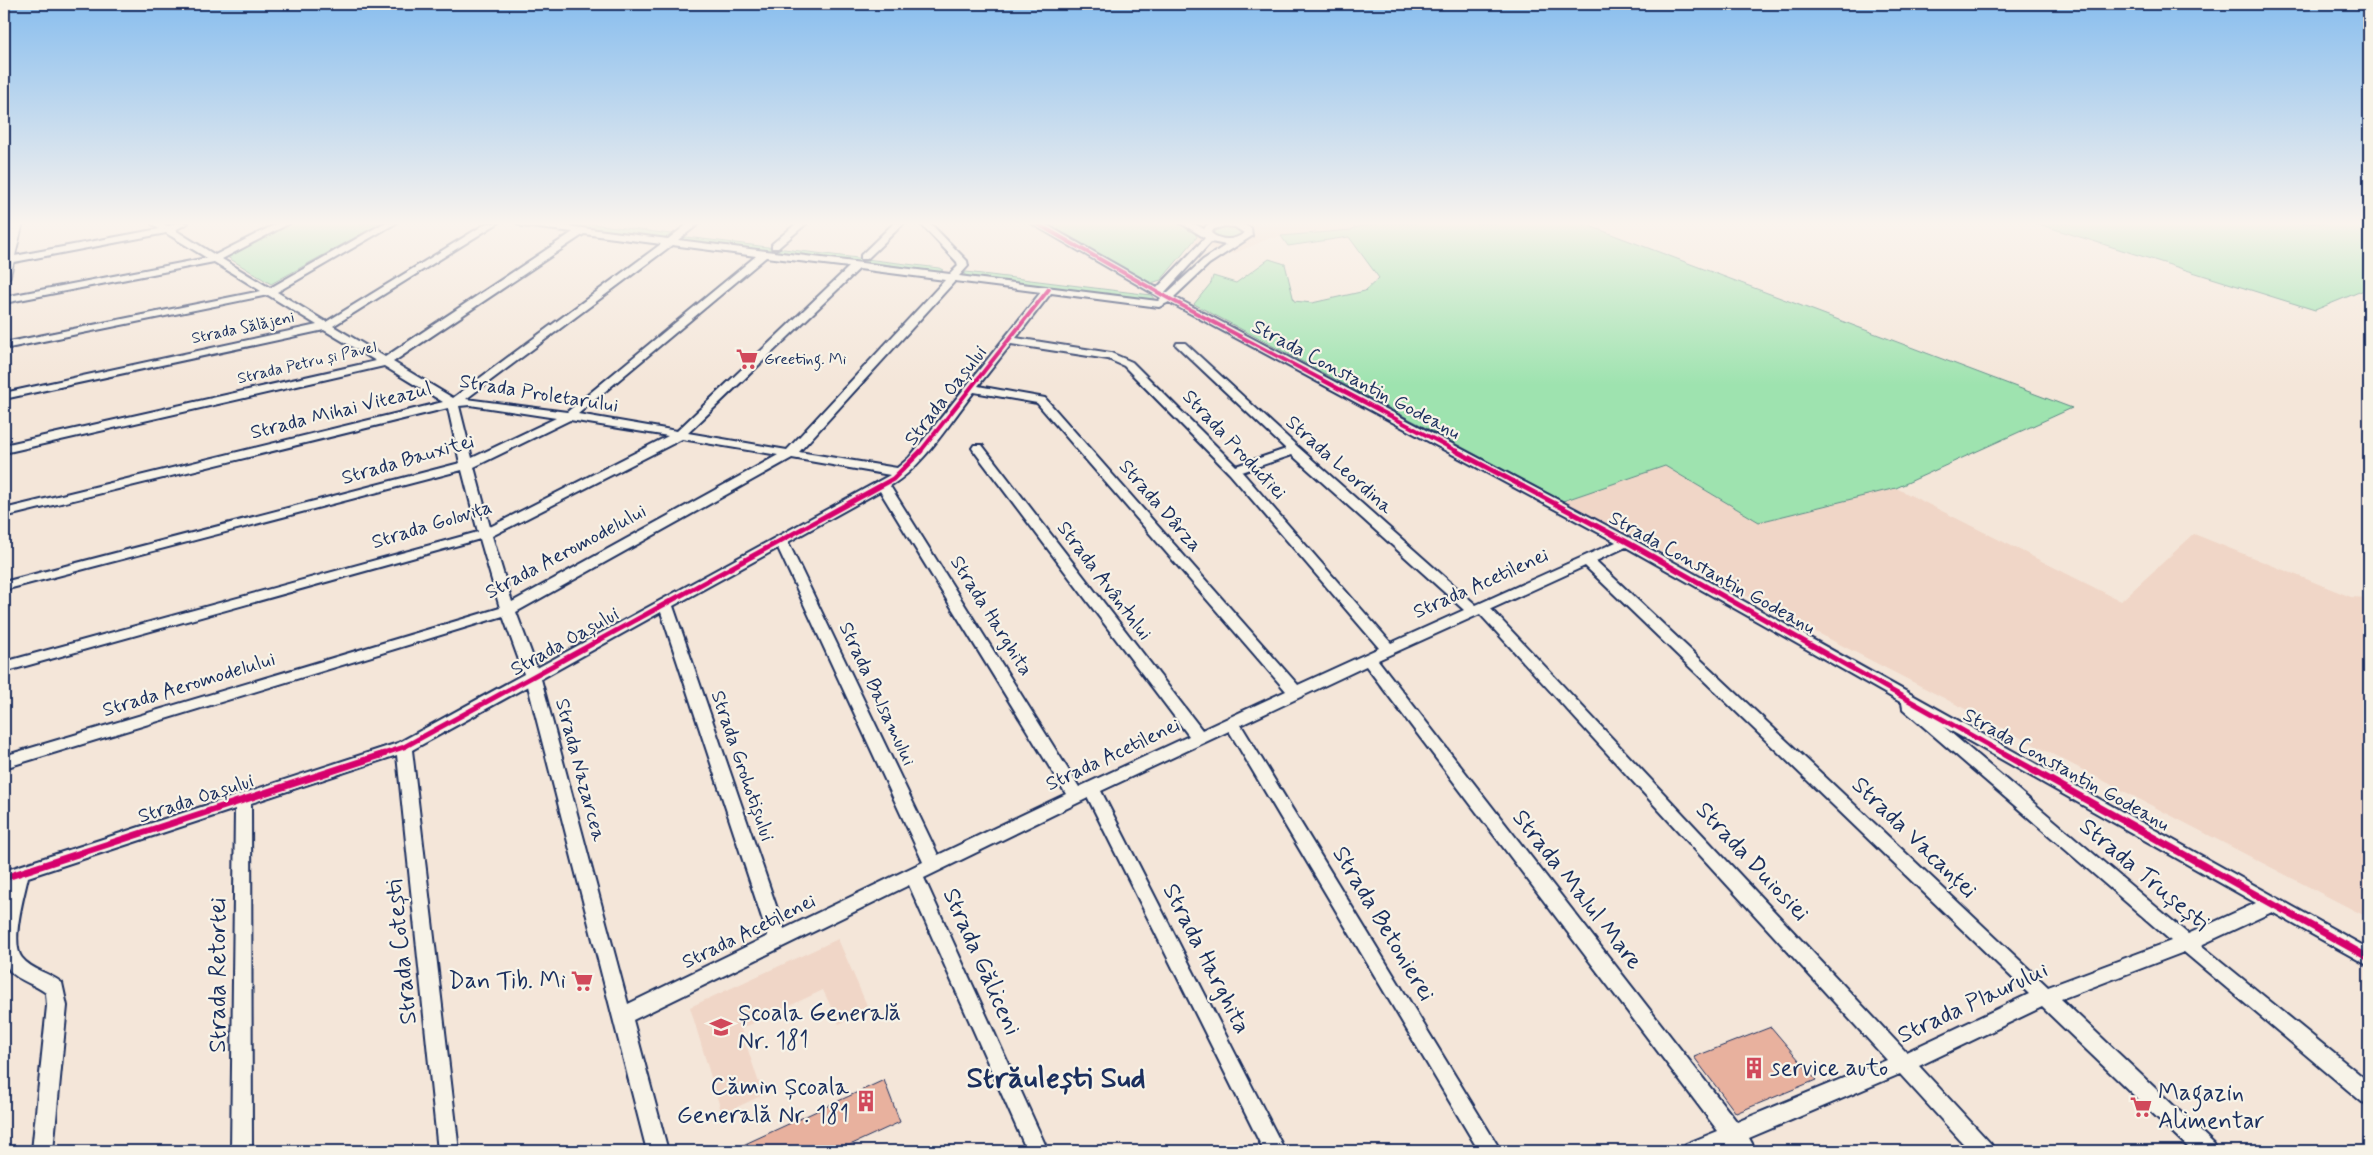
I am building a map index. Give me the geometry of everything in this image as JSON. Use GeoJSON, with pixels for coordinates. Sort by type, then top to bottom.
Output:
{"type":"FeatureCollection","features":[{"type":"Feature","properties":{"kind":"street"},"geometry":{"type":"LineString","coordinates":[[4,300],[123,277]]}},
{"type":"Feature","properties":{"kind":"street","name":"Strada Proletarului"},"geometry":{"type":"LineString","coordinates":[[244,277],[453,403],[470,402],[568,416],[902,473]]}},
{"type":"Feature","properties":{"kind":"street"},"geometry":{"type":"LineString","coordinates":[[4,346],[269,292],[296,277]]}},
{"type":"Feature","properties":{"kind":"street","name":"Strada Sălăjeni"},"geometry":{"type":"LineString","coordinates":[[4,396],[326,326],[405,277]]}},
{"type":"Feature","properties":{"kind":"street","name":"Strada Petru și Pavel"},"geometry":{"type":"LineString","coordinates":[[4,449],[385,362],[513,277]]}},
{"type":"Feature","properties":{"kind":"street","name":"Strada Mihai Viteazul"},"geometry":{"type":"LineString","coordinates":[[4,513],[453,403],[622,277]]}},
{"type":"Feature","properties":{"kind":"street","name":"Strada Bauxitei"},"geometry":{"type":"LineString","coordinates":[[4,586],[467,466],[568,416],[737,277]]}},
{"type":"Feature","properties":{"kind":"street","name":"Strada Golovița"},"geometry":{"type":"LineString","coordinates":[[4,667],[485,534],[678,436],[843,277]]}},
{"type":"Feature","properties":{"kind":"street","name":"Strada Aeromodelului"},"geometry":{"type":"LineString","coordinates":[[4,762],[508,610],[790,454],[953,277]]}},
{"type":"Feature","properties":{"kind":"street"},"geometry":{"type":"LineString","coordinates":[[978,277],[1049,290],[1159,304],[1166,286],[1174,277]]}},
{"type":"Feature","properties":{"kind":"street"},"geometry":{"type":"LineString","coordinates":[[996,277],[1163,294],[1186,277]]}},
{"type":"Feature","properties":{"kind":"street","name":"Strada Constantin Godeanu"},"geometry":{"type":"LineString","coordinates":[[1132,277],[1627,542],[2274,903],[2369,958]]}},
{"type":"Feature","properties":{"kind":"street","name":"Strada Oașului"},"geometry":{"type":"LineString","coordinates":[[12,875],[404,747],[883,484],[902,473],[1049,290]]}},
{"type":"Feature","properties":{"kind":"street","name":"Strada Productiei"},"geometry":{"type":"LineString","coordinates":[[1009,340],[1122,359],[1234,471],[1388,649]]}},
{"type":"Feature","properties":{"kind":"street","name":"Strada Leordina"},"geometry":{"type":"LineString","coordinates":[[1181,345],[1294,450],[1478,609]]}},
{"type":"Feature","properties":{"kind":"street","name":"Strada Dârza"},"geometry":{"type":"LineString","coordinates":[[971,388],[1041,400],[1296,692]]}},
{"type":"Feature","properties":{"kind":"street","name":"Strada Nazarcea"},"geometry":{"type":"LineString","coordinates":[[453,403],[485,534],[508,610],[537,689],[657,1151]]}},
{"type":"Feature","properties":{"kind":"street","name":"Strada Avântului"},"geometry":{"type":"LineString","coordinates":[[978,448],[1198,738]]}},
{"type":"Feature","properties":{"kind":"street"},"geometry":{"type":"LineString","coordinates":[[1234,471],[1294,450]]}},
{"type":"Feature","properties":{"kind":"street","name":"Strada Harghita"},"geometry":{"type":"LineString","coordinates":[[883,484],[1084,792],[1275,1151]]}},
{"type":"Feature","properties":{"kind":"street","name":"Strada Balsamului"},"geometry":{"type":"LineString","coordinates":[[781,541],[934,866]]}},
{"type":"Feature","properties":{"kind":"street","name":"Strada Acetilenei"},"geometry":{"type":"LineString","coordinates":[[622,1016],[779,942],[1198,738],[1368,658],[1627,542]]}},
{"type":"Feature","properties":{"kind":"street","name":"Strada Vacanței"},"geometry":{"type":"LineString","coordinates":[[1587,560],[2207,1151]]}},
{"type":"Feature","properties":{"kind":"street","name":"Strada Grohotișului"},"geometry":{"type":"LineString","coordinates":[[665,604],[779,942]]}},
{"type":"Feature","properties":{"kind":"street","name":"Strada Duiosiei"},"geometry":{"type":"LineString","coordinates":[[1478,609],[1904,1063],[1984,1151]]}},
{"type":"Feature","properties":{"kind":"street","name":"Strada Malul Mare"},"geometry":{"type":"LineString","coordinates":[[1368,658],[1746,1151]]}},
{"type":"Feature","properties":{"kind":"street","name":"Strada Trușești"},"geometry":{"type":"LineString","coordinates":[[1889,688],[2186,943],[2369,1095]]}},
{"type":"Feature","properties":{"kind":"street","name":"Strada Betonierei"},"geometry":{"type":"LineString","coordinates":[[1232,722],[1491,1151]]}},
{"type":"Feature","properties":{"kind":"street","name":"Strada Cotești"},"geometry":{"type":"LineString","coordinates":[[404,747],[449,1151]]}},
{"type":"Feature","properties":{"kind":"street","name":"Strada Retortei"},"geometry":{"type":"LineString","coordinates":[[242,1151],[243,800]]}},
{"type":"Feature","properties":{"kind":"street"},"geometry":{"type":"LineString","coordinates":[[12,875],[8,953],[16,965],[46,980],[55,989],[57,1006],[42,1151]]}},
{"type":"Feature","properties":{"kind":"street","name":"Strada Găliceni"},"geometry":{"type":"LineString","coordinates":[[914,876],[1038,1151]]}},
{"type":"Feature","properties":{"kind":"street","name":"Strada Plaurului"},"geometry":{"type":"LineString","coordinates":[[1693,1151],[1904,1063],[2045,996],[2186,943],[2274,903]]}},
{"type":"Feature","properties":{"kind":"shaded area"},"geometry":{"type":"Polygon","coordinates":[[[1665,466],[1759,522],[1896,488],[2121,601],[2194,534],[2351,597],[2369,598],[2369,918],[1563,501],[1665,466]]]}},
{"type":"Feature","properties":{"kind":"shaded area","name":"Școala Generală Nr. 181"},"geometry":{"type":"Polygon","coordinates":[[[838,939],[869,1010],[839,1024],[823,990],[741,1029],[763,1095],[722,1114],[690,1007],[838,939]]]}},
{"type":"Feature","properties":{"kind":"green space"},"geometry":{"type":"Polygon","coordinates":[[[259,277],[284,277],[271,284],[259,277]]]}},
{"type":"Feature","properties":{"kind":"green space"},"geometry":{"type":"Polygon","coordinates":[[[970,277],[1005,277],[1151,295],[1155,300],[970,277]]]}},
{"type":"Feature","properties":{"kind":"green space"},"geometry":{"type":"Polygon","coordinates":[[[1140,277],[1164,277],[1161,280],[1151,283],[1140,277]]]}},
{"type":"Feature","properties":{"kind":"green space"},"geometry":{"type":"Polygon","coordinates":[[[1213,277],[1236,283],[1244,277],[1288,277],[1294,301],[1312,303],[1365,291],[1379,278],[1725,277],[2072,408],[1896,488],[1759,522],[1665,466],[1563,501],[1194,304],[1211,283],[1213,277]]]}},
{"type":"Feature","properties":{"kind":"green space"},"geometry":{"type":"Polygon","coordinates":[[[2208,277],[2369,277],[2369,288],[2315,310],[2208,277]]]}},
{"type":"Feature","properties":{"kind":"building","name":"service auto"},"geometry":{"type":"Polygon","coordinates":[[[1771,1027],[1816,1080],[1736,1113],[1694,1057],[1771,1027]]]}},
{"type":"Feature","properties":{"kind":"building","name":"Cămin Școala Generală Nr. 181"},"geometry":{"type":"Polygon","coordinates":[[[884,1080],[900,1122],[837,1151],[730,1151],[884,1080]]]}},
{"type":"Feature","properties":{"kind":"cycle path"},"geometry":{"type":"LineString","coordinates":[[1131,277],[1627,542],[2369,958]]}},
{"type":"Feature","properties":{"kind":"cycle path"},"geometry":{"type":"LineString","coordinates":[[4,878],[404,747],[893,479],[913,461],[1049,289]]}},
{"type":"Feature","properties":{"kind":"place","name":"Greeting. Mi"},"geometry":{"type":"Point","coordinates":[747,359]}},
{"type":"Feature","properties":{"kind":"place","name":"Dan Tib. Mi"},"geometry":{"type":"Point","coordinates":[582,981]}},
{"type":"Feature","properties":{"kind":"place","name":"Școala Generală Nr. 181"},"geometry":{"type":"Point","coordinates":[721,1027]}},
{"type":"Feature","properties":{"kind":"place","name":"service auto"},"geometry":{"type":"Point","coordinates":[1754,1068]}},
{"type":"Feature","properties":{"kind":"place","name":"Cămin Școala Generală Nr. 181"},"geometry":{"type":"Point","coordinates":[866,1101]}},
{"type":"Feature","properties":{"kind":"place","name":"Magazin Alimentar"},"geometry":{"type":"Point","coordinates":[2141,1107]}},
{"type":"Feature","properties":{"kind":"district","name":"Străulești Sud"},"geometry":{"type":"Point","coordinates":[1056,1078]}}]}
